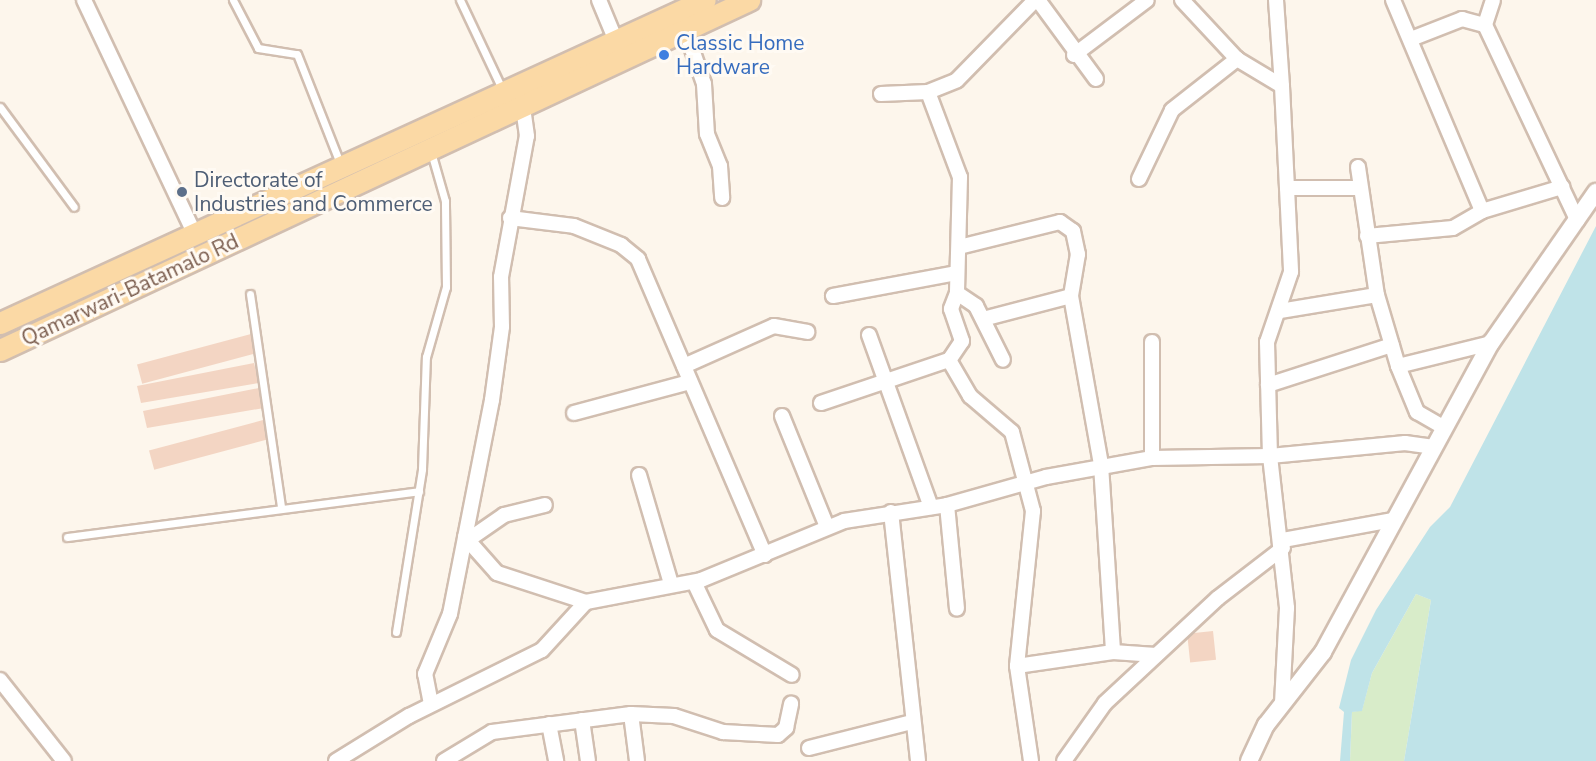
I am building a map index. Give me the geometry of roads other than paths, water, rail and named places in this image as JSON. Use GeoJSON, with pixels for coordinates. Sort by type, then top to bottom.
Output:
{"type":"FeatureCollection","features":[{"type":"Feature","properties":{"kind":"main road","name":"Qamarwari-Batamalo Rd"},"geometry":{"type":"LineString","coordinates":[[0,323],[705,0]]}},
{"type":"Feature","properties":{"kind":"main road","name":"Qamarwari-Batamalo Rd"},"geometry":{"type":"LineString","coordinates":[[0,350],[749,0]]}},
{"type":"Feature","properties":{"kind":"main road"},"geometry":{"type":"LineString","coordinates":[[194,233],[195,259]]}},
{"type":"Feature","properties":{"kind":"street"},"geometry":{"type":"LineString","coordinates":[[84,0],[194,233]]}},
{"type":"Feature","properties":{"kind":"street"},"geometry":{"type":"LineString","coordinates":[[599,0],[616,41]]}},
{"type":"Feature","properties":{"kind":"street"},"geometry":{"type":"LineString","coordinates":[[881,94],[928,92],[957,80],[1037,0],[1074,55],[1096,79]]}},
{"type":"Feature","properties":{"kind":"street"},"geometry":{"type":"LineString","coordinates":[[1074,55],[1147,0]]}},
{"type":"Feature","properties":{"kind":"street"},"geometry":{"type":"LineString","coordinates":[[1182,0],[1237,59],[1282,86]]}},
{"type":"Feature","properties":{"kind":"street"},"geometry":{"type":"LineString","coordinates":[[1276,0],[1291,272],[1280,311],[1268,334],[1270,456],[1283,544],[1287,608],[1282,705]]}},
{"type":"Feature","properties":{"kind":"street"},"geometry":{"type":"LineString","coordinates":[[1393,0],[1411,39],[1424,81],[1482,211]]}},
{"type":"Feature","properties":{"kind":"street"},"geometry":{"type":"LineString","coordinates":[[1493,0],[1485,25],[1576,220]]}},
{"type":"Feature","properties":{"kind":"street"},"geometry":{"type":"LineString","coordinates":[[1411,39],[1462,19],[1485,25]]}},
{"type":"Feature","properties":{"kind":"street"},"geometry":{"type":"LineString","coordinates":[[685,29],[704,84],[707,134],[720,166],[722,198]]}},
{"type":"Feature","properties":{"kind":"street"},"geometry":{"type":"LineString","coordinates":[[1138,179],[1172,110],[1237,59]]}},
{"type":"Feature","properties":{"kind":"street"},"geometry":{"type":"LineString","coordinates":[[821,403],[886,379],[949,360],[962,341],[951,313],[957,293],[960,177],[928,92]]}},
{"type":"Feature","properties":{"kind":"street"},"geometry":{"type":"LineString","coordinates":[[431,704],[425,674],[450,614],[494,390],[510,218],[526,148],[523,106]]}},
{"type":"Feature","properties":{"kind":"street"},"geometry":{"type":"LineString","coordinates":[[1358,167],[1359,188],[1377,295],[1398,366],[1417,412],[1445,428]]}},
{"type":"Feature","properties":{"kind":"street"},"geometry":{"type":"LineString","coordinates":[[1367,236],[1446,229],[1482,211],[1562,187]]}},
{"type":"Feature","properties":{"kind":"street"},"geometry":{"type":"LineString","coordinates":[[1287,188],[1359,188]]}},
{"type":"Feature","properties":{"kind":"street"},"geometry":{"type":"LineString","coordinates":[[1248,761],[1282,705],[1323,652],[1491,343],[1596,192]]}},
{"type":"Feature","properties":{"kind":"street"},"geometry":{"type":"LineString","coordinates":[[510,218],[574,226],[621,244],[638,259],[765,555]]}},
{"type":"Feature","properties":{"kind":"street"},"geometry":{"type":"LineString","coordinates":[[959,247],[1065,222],[1073,231],[1078,254],[1071,296],[1101,465],[1113,652]]}},
{"type":"Feature","properties":{"kind":"street"},"geometry":{"type":"LineString","coordinates":[[833,296],[956,273]]}},
{"type":"Feature","properties":{"kind":"street"},"geometry":{"type":"LineString","coordinates":[[957,293],[972,301],[1003,360]]}},
{"type":"Feature","properties":{"kind":"street"},"geometry":{"type":"LineString","coordinates":[[1280,311],[1377,295]]}},
{"type":"Feature","properties":{"kind":"street"},"geometry":{"type":"LineString","coordinates":[[983,320],[1071,296]]}},
{"type":"Feature","properties":{"kind":"street"},"geometry":{"type":"LineString","coordinates":[[684,366],[774,326],[807,332]]}},
{"type":"Feature","properties":{"kind":"street"},"geometry":{"type":"LineString","coordinates":[[869,335],[932,507]]}},
{"type":"Feature","properties":{"kind":"street"},"geometry":{"type":"LineString","coordinates":[[1152,342],[1152,458]]}},
{"type":"Feature","properties":{"kind":"street"},"geometry":{"type":"LineString","coordinates":[[1398,366],[1491,343]]}},
{"type":"Feature","properties":{"kind":"street"},"geometry":{"type":"LineString","coordinates":[[1268,385],[1392,345]]}},
{"type":"Feature","properties":{"kind":"street"},"geometry":{"type":"LineString","coordinates":[[949,360],[970,396],[1012,432],[1028,483],[1032,526],[1017,666],[1030,761]]}},
{"type":"Feature","properties":{"kind":"street"},"geometry":{"type":"LineString","coordinates":[[574,412],[690,382]]}},
{"type":"Feature","properties":{"kind":"street"},"geometry":{"type":"LineString","coordinates":[[782,416],[827,527]]}},
{"type":"Feature","properties":{"kind":"street"},"geometry":{"type":"LineString","coordinates":[[466,539],[496,573],[586,602],[671,584],[694,582],[765,555],[827,527],[891,512],[946,505],[1101,465],[1152,458],[1270,456],[1405,443],[1434,447]]}},
{"type":"Feature","properties":{"kind":"street"},"geometry":{"type":"LineString","coordinates":[[639,475],[671,584]]}},
{"type":"Feature","properties":{"kind":"street"},"geometry":{"type":"LineString","coordinates":[[946,505],[957,609]]}},
{"type":"Feature","properties":{"kind":"street"},"geometry":{"type":"LineString","coordinates":[[466,539],[504,515],[545,506]]}},
{"type":"Feature","properties":{"kind":"street"},"geometry":{"type":"LineString","coordinates":[[891,512],[918,761]]}},
{"type":"Feature","properties":{"kind":"street"},"geometry":{"type":"LineString","coordinates":[[1064,761],[1105,703],[1156,655],[1283,544],[1393,520]]}},
{"type":"Feature","properties":{"kind":"street"},"geometry":{"type":"LineString","coordinates":[[694,582],[717,630],[792,675]]}},
{"type":"Feature","properties":{"kind":"street"},"geometry":{"type":"LineString","coordinates":[[336,761],[431,704],[542,650],[586,602]]}},
{"type":"Feature","properties":{"kind":"street"},"geometry":{"type":"LineString","coordinates":[[1017,666],[1113,652],[1156,655]]}},
{"type":"Feature","properties":{"kind":"street"},"geometry":{"type":"LineString","coordinates":[[0,680],[64,761]]}},
{"type":"Feature","properties":{"kind":"street"},"geometry":{"type":"LineString","coordinates":[[444,761],[492,732],[631,714],[664,714],[709,730],[774,736],[784,731],[791,704]]}},
{"type":"Feature","properties":{"kind":"street"},"geometry":{"type":"LineString","coordinates":[[631,714],[637,761]]}},
{"type":"Feature","properties":{"kind":"street"},"geometry":{"type":"LineString","coordinates":[[582,720],[588,761]]}},
{"type":"Feature","properties":{"kind":"street"},"geometry":{"type":"LineString","coordinates":[[809,748],[912,722]]}},
{"type":"Feature","properties":{"kind":"street"},"geometry":{"type":"LineString","coordinates":[[549,724],[556,761]]}},
{"type":"Feature","properties":{"kind":"lane"},"geometry":{"type":"LineString","coordinates":[[233,0],[258,48],[297,54],[341,165]]}},
{"type":"Feature","properties":{"kind":"lane"},"geometry":{"type":"LineString","coordinates":[[460,0],[503,91]]}},
{"type":"Feature","properties":{"kind":"lane"},"geometry":{"type":"LineString","coordinates":[[0,106],[74,207]]}},
{"type":"Feature","properties":{"kind":"lane"},"geometry":{"type":"LineString","coordinates":[[396,632],[419,491],[426,357],[446,288],[445,201],[430,149]]}},
{"type":"Feature","properties":{"kind":"lane"},"geometry":{"type":"LineString","coordinates":[[250,294],[281,506]]}},
{"type":"Feature","properties":{"kind":"lane"},"geometry":{"type":"LineString","coordinates":[[68,537],[281,506],[419,491]]}},
{"type":"Feature","properties":{"kind":"water"},"geometry":{"type":"Polygon","coordinates":[[[1596,226],[1596,761],[1404,761],[1431,600],[1416,594],[1372,673],[1362,711],[1352,712],[1350,761],[1340,761],[1344,712],[1339,708],[1351,660],[1376,610],[1430,527],[1450,507],[1596,226]]]}},
{"type":"Feature","properties":{"kind":"place","name":"Classic Home Hardware"},"geometry":{"type":"Point","coordinates":[664,55]}},
{"type":"Feature","properties":{"kind":"place","name":"Directorate of Industries and Commerce"},"geometry":{"type":"Point","coordinates":[182,192]}}]}
